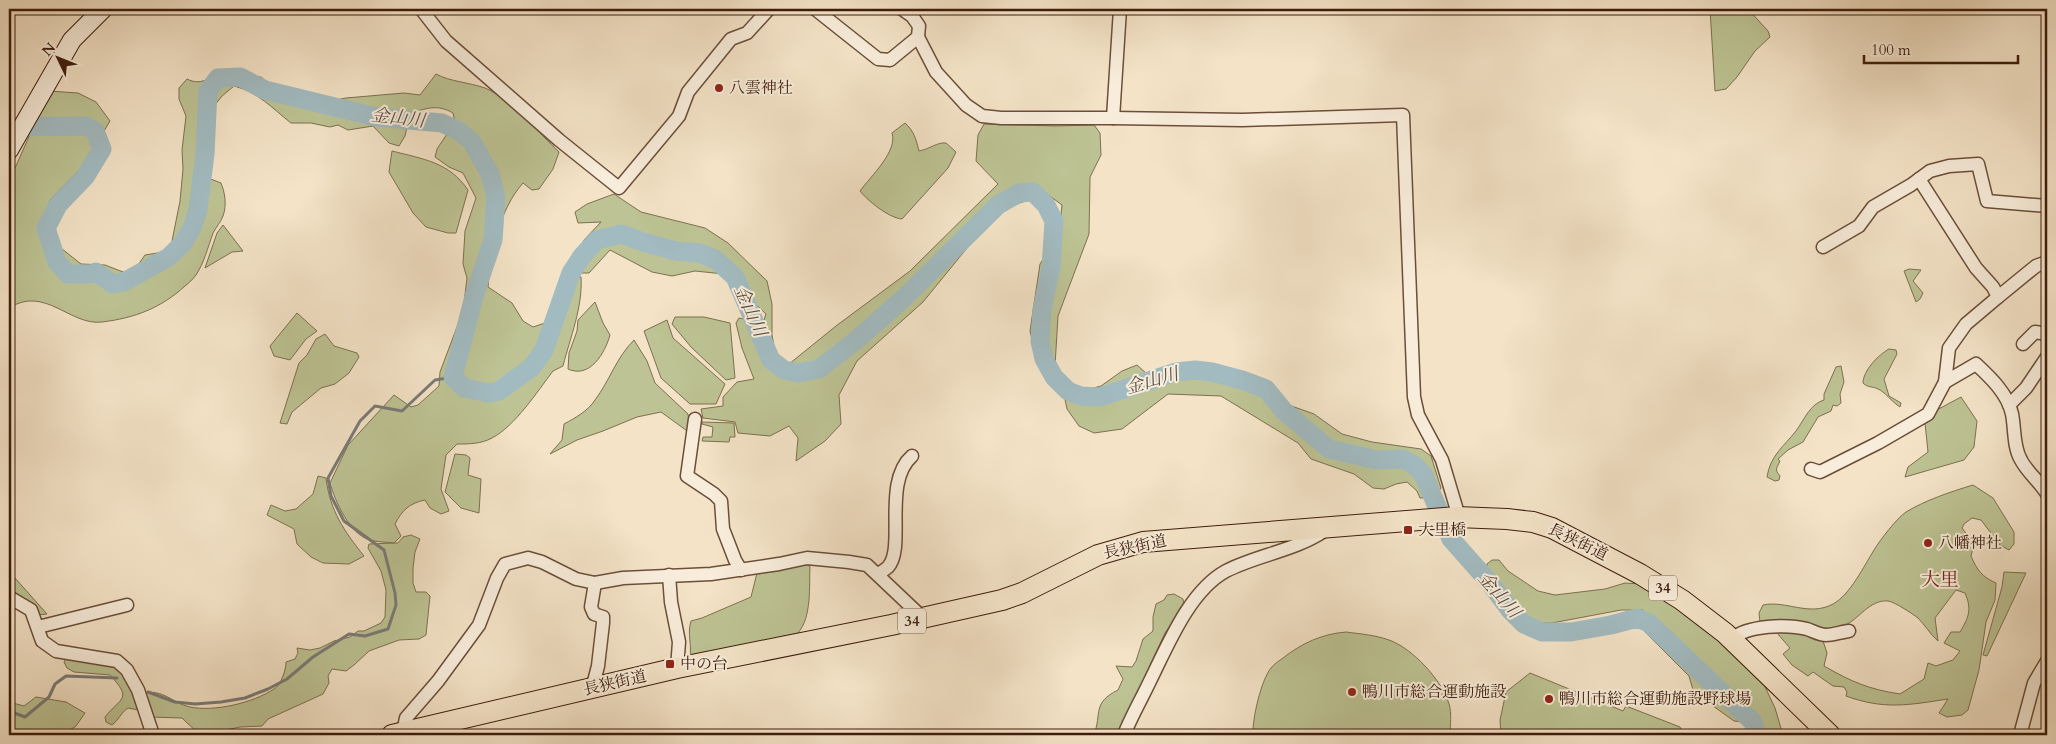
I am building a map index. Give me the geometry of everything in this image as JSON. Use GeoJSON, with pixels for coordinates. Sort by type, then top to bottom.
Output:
{"type":"FeatureCollection","features":[{"type":"Feature","properties":{"kind":"main road"},"geometry":{"type":"LineString","coordinates":[[13,142],[72,40],[103,9]]}},
{"type":"Feature","properties":{"kind":"main road","name":"長狭街道"},"geometry":{"type":"LineString","coordinates":[[397,734],[677,668],[923,618],[1012,597],[1090,558],[1126,546],[1159,540],[1458,517],[1524,521],[1557,529],[1634,571],[1682,600],[1732,639],[1830,735]]}},
{"type":"Feature","properties":{"kind":"street"},"geometry":{"type":"LineString","coordinates":[[420,9],[446,41],[559,140],[619,188],[679,116],[688,92],[731,39],[747,33],[769,9]]}},
{"type":"Feature","properties":{"kind":"street"},"geometry":{"type":"LineString","coordinates":[[815,9],[878,59],[890,60],[918,37]]}},
{"type":"Feature","properties":{"kind":"street"},"geometry":{"type":"LineString","coordinates":[[902,9],[912,16],[919,26],[918,37],[936,72],[966,105],[982,116],[1001,118],[1242,120],[1403,115],[1414,397],[1418,415],[1442,460],[1458,517]]}},
{"type":"Feature","properties":{"kind":"street"},"geometry":{"type":"LineString","coordinates":[[1113,118],[1120,9]]}},
{"type":"Feature","properties":{"kind":"street"},"geometry":{"type":"LineString","coordinates":[[1823,247],[1859,226],[1873,207],[1930,171],[1949,166],[1978,164],[1987,202],[2047,206]]}},
{"type":"Feature","properties":{"kind":"street"},"geometry":{"type":"LineString","coordinates":[[1919,179],[1976,268],[1993,287],[1998,297]]}},
{"type":"Feature","properties":{"kind":"street"},"geometry":{"type":"LineString","coordinates":[[1811,469],[1820,472],[1928,414],[1945,382],[1949,348],[1966,324],[2036,266],[2047,262]]}},
{"type":"Feature","properties":{"kind":"street"},"geometry":{"type":"LineString","coordinates":[[2023,344],[2035,332],[2047,334]]}},
{"type":"Feature","properties":{"kind":"street"},"geometry":{"type":"LineString","coordinates":[[2009,405],[2026,388],[2047,357]]}},
{"type":"Feature","properties":{"kind":"street"},"geometry":{"type":"LineString","coordinates":[[1945,382],[1976,364],[2008,400],[2021,460],[2047,494]]}},
{"type":"Feature","properties":{"kind":"street"},"geometry":{"type":"LineString","coordinates":[[695,419],[686,476],[714,494],[721,501],[723,529],[741,570]]}},
{"type":"Feature","properties":{"kind":"street"},"geometry":{"type":"LineString","coordinates":[[878,574],[888,567],[892,558],[895,537],[896,496],[903,467],[912,456]]}},
{"type":"Feature","properties":{"kind":"street"},"geometry":{"type":"LineString","coordinates":[[1124,735],[1174,633],[1205,587],[1214,578],[1234,567],[1289,549],[1331,527]]}},
{"type":"Feature","properties":{"kind":"street"},"geometry":{"type":"LineString","coordinates":[[397,734],[406,718],[438,681],[480,625],[505,564],[528,558],[542,562],[576,579],[594,583],[622,578],[711,574],[807,558],[867,565],[923,618]]}},
{"type":"Feature","properties":{"kind":"street"},"geometry":{"type":"LineString","coordinates":[[669,576],[671,602],[679,642],[677,668]]}},
{"type":"Feature","properties":{"kind":"street"},"geometry":{"type":"LineString","coordinates":[[592,689],[598,666],[603,623],[603,617],[594,614],[591,607],[594,583]]}},
{"type":"Feature","properties":{"kind":"street"},"geometry":{"type":"LineString","coordinates":[[9,597],[30,610],[42,641],[57,652],[116,660],[127,670],[138,690],[153,735]]}},
{"type":"Feature","properties":{"kind":"street"},"geometry":{"type":"LineString","coordinates":[[38,627],[127,605]]}},
{"type":"Feature","properties":{"kind":"street"},"geometry":{"type":"LineString","coordinates":[[1732,639],[1748,630],[1785,626],[1807,629],[1824,635],[1849,631]]}},
{"type":"Feature","properties":{"kind":"street"},"geometry":{"type":"LineString","coordinates":[[2020,735],[2034,683],[2047,662]]}},
{"type":"Feature","properties":{"kind":"green space"},"geometry":{"type":"Polygon","coordinates":[[[1710,9],[1748,9],[1768,31],[1770,37],[1755,51],[1726,89],[1715,91],[1710,9]]]}},
{"type":"Feature","properties":{"kind":"green space"},"geometry":{"type":"Polygon","coordinates":[[[222,72],[261,77],[276,89],[291,90],[331,101],[404,93],[420,95],[436,74],[448,79],[485,88],[504,99],[559,152],[553,169],[539,189],[532,190],[523,183],[508,206],[494,246],[488,287],[512,303],[523,321],[533,327],[545,323],[558,291],[576,276],[581,277],[578,311],[563,366],[553,371],[525,408],[501,433],[484,441],[457,444],[446,455],[441,489],[449,511],[441,514],[430,508],[425,500],[411,505],[395,524],[401,536],[394,543],[370,540],[356,532],[344,516],[330,483],[348,445],[394,395],[411,407],[418,405],[439,386],[440,372],[463,311],[467,278],[463,264],[465,231],[476,198],[463,173],[449,167],[435,157],[437,149],[455,122],[453,113],[447,110],[432,108],[410,114],[405,136],[399,146],[389,143],[373,126],[348,130],[338,125],[330,127],[311,123],[291,123],[258,96],[234,86],[214,106],[211,122],[211,161],[208,178],[221,183],[224,191],[225,208],[221,220],[213,233],[206,255],[191,281],[176,294],[147,311],[126,318],[102,322],[90,322],[46,303],[34,301],[22,302],[9,308],[9,195],[11,195],[14,188],[12,175],[49,91],[78,93],[96,102],[110,121],[98,141],[94,155],[50,200],[53,233],[57,245],[81,264],[105,265],[131,275],[145,255],[170,251],[180,201],[183,169],[182,150],[186,116],[179,99],[179,88],[187,79],[197,82],[209,79],[222,72]]]}},
{"type":"Feature","properties":{"kind":"green space"},"geometry":{"type":"Polygon","coordinates":[[[905,123],[911,129],[919,151],[946,143],[956,152],[948,168],[902,219],[891,216],[879,208],[860,191],[877,171],[891,148],[892,133],[905,123]]]}},
{"type":"Feature","properties":{"kind":"green space"},"geometry":{"type":"Polygon","coordinates":[[[984,124],[1094,125],[1100,133],[1101,155],[1090,177],[1089,234],[1058,316],[1055,366],[1036,356],[1030,331],[1040,264],[1059,234],[1062,205],[1047,194],[998,210],[923,302],[857,361],[839,395],[841,424],[825,441],[796,461],[798,438],[789,426],[770,436],[738,433],[735,422],[703,418],[701,409],[723,406],[723,397],[737,382],[754,379],[742,348],[736,323],[739,318],[763,323],[766,314],[724,274],[695,271],[672,276],[652,272],[610,250],[589,273],[579,273],[574,262],[584,240],[601,222],[578,223],[575,212],[587,204],[614,194],[641,212],[705,228],[728,243],[767,281],[772,304],[772,335],[776,357],[789,364],[910,271],[998,184],[976,161],[978,135],[984,124]]]}},
{"type":"Feature","properties":{"kind":"green space"},"geometry":{"type":"Polygon","coordinates":[[[392,151],[425,159],[444,167],[461,181],[468,190],[456,233],[448,233],[426,227],[413,213],[389,172],[392,151]]]}},
{"type":"Feature","properties":{"kind":"green space"},"geometry":{"type":"Polygon","coordinates":[[[223,225],[243,251],[232,252],[205,268],[217,233],[223,225]]]}},
{"type":"Feature","properties":{"kind":"green space"},"geometry":{"type":"Polygon","coordinates":[[[1909,269],[1921,270],[1913,281],[1923,293],[1916,302],[1904,271],[1909,269]]]}},
{"type":"Feature","properties":{"kind":"green space"},"geometry":{"type":"Polygon","coordinates":[[[595,302],[610,335],[608,342],[600,356],[590,367],[576,371],[568,369],[569,353],[577,331],[578,320],[595,302]]]}},
{"type":"Feature","properties":{"kind":"green space"},"geometry":{"type":"Polygon","coordinates":[[[297,313],[317,331],[306,339],[290,360],[274,356],[270,346],[297,313]]]}},
{"type":"Feature","properties":{"kind":"green space"},"geometry":{"type":"Polygon","coordinates":[[[675,317],[704,317],[730,323],[735,378],[726,380],[691,347],[672,324],[675,317]]]}},
{"type":"Feature","properties":{"kind":"green space"},"geometry":{"type":"Polygon","coordinates":[[[667,320],[673,338],[725,384],[716,404],[690,404],[661,378],[644,331],[667,320]]]}},
{"type":"Feature","properties":{"kind":"green space"},"geometry":{"type":"Polygon","coordinates":[[[325,334],[334,346],[357,353],[359,357],[349,373],[335,384],[321,388],[292,412],[287,424],[280,423],[299,363],[307,355],[316,339],[325,334]]]}},
{"type":"Feature","properties":{"kind":"green space"},"geometry":{"type":"Polygon","coordinates":[[[634,340],[647,361],[655,383],[688,414],[690,433],[661,412],[637,417],[577,440],[550,454],[562,440],[564,424],[589,408],[622,354],[634,340]]]}},
{"type":"Feature","properties":{"kind":"green space"},"geometry":{"type":"Polygon","coordinates":[[[1889,349],[1896,350],[1897,354],[1884,379],[1889,396],[1901,403],[1900,407],[1880,390],[1863,383],[1866,373],[1872,364],[1889,349]]]}},
{"type":"Feature","properties":{"kind":"green space"},"geometry":{"type":"Polygon","coordinates":[[[1137,365],[1147,374],[1197,365],[1221,367],[1254,375],[1275,390],[1272,404],[1274,413],[1283,403],[1314,414],[1342,434],[1372,442],[1421,449],[1431,456],[1441,488],[1432,496],[1420,498],[1417,491],[1407,482],[1384,489],[1373,488],[1354,474],[1311,459],[1298,443],[1221,396],[1168,394],[1122,429],[1094,433],[1079,426],[1067,409],[1064,395],[1076,389],[1086,390],[1101,386],[1122,371],[1137,365]]]}},
{"type":"Feature","properties":{"kind":"green space"},"geometry":{"type":"Polygon","coordinates":[[[1841,366],[1844,382],[1840,394],[1841,403],[1837,406],[1833,405],[1831,411],[1818,417],[1803,442],[1788,450],[1778,459],[1780,461],[1777,467],[1780,476],[1779,480],[1775,481],[1767,477],[1774,457],[1796,431],[1811,409],[1824,400],[1824,394],[1836,367],[1841,366]]]}},
{"type":"Feature","properties":{"kind":"green space"},"geometry":{"type":"Polygon","coordinates":[[[1961,397],[1977,421],[1974,447],[1964,460],[1905,477],[1908,467],[1928,452],[1925,423],[1935,411],[1961,397]]]}},
{"type":"Feature","properties":{"kind":"green space"},"geometry":{"type":"Polygon","coordinates":[[[702,422],[734,423],[735,437],[730,437],[729,442],[702,441],[703,437],[712,437],[713,427],[702,424],[702,422]]]}},
{"type":"Feature","properties":{"kind":"green space"},"geometry":{"type":"Polygon","coordinates":[[[455,454],[466,455],[470,458],[468,475],[481,479],[479,513],[461,508],[445,492],[455,454]]]}},
{"type":"Feature","properties":{"kind":"green space"},"geometry":{"type":"Polygon","coordinates":[[[318,476],[326,478],[331,501],[339,520],[364,556],[349,564],[323,563],[311,557],[297,544],[294,529],[267,515],[271,505],[285,511],[296,509],[313,494],[318,476]]]}},
{"type":"Feature","properties":{"kind":"green space"},"geometry":{"type":"Polygon","coordinates":[[[1973,485],[1993,498],[2014,532],[2014,544],[2009,550],[2000,545],[1981,520],[1972,518],[1962,528],[1974,544],[1971,556],[1975,565],[1980,573],[1996,583],[1995,600],[1986,622],[1979,670],[1968,710],[1962,715],[1947,717],[1939,713],[1948,699],[1897,705],[1885,705],[1860,700],[1846,696],[1847,692],[1844,687],[1833,686],[1813,672],[1808,676],[1792,665],[1783,654],[1790,648],[1777,633],[1785,629],[1823,641],[1827,653],[1824,666],[1860,684],[1889,692],[1900,694],[1924,679],[1928,663],[1936,666],[1953,660],[1960,651],[1944,643],[1951,632],[1960,632],[1966,622],[1969,608],[1965,593],[1956,590],[1935,618],[1938,641],[1918,618],[1888,601],[1875,603],[1850,623],[1835,627],[1802,628],[1760,622],[1759,613],[1763,605],[1772,604],[1815,609],[1833,604],[1851,587],[1880,541],[1902,515],[1930,500],[1973,485]]]}},
{"type":"Feature","properties":{"kind":"green space"},"geometry":{"type":"Polygon","coordinates":[[[411,535],[420,539],[415,552],[413,583],[416,592],[426,592],[430,596],[426,635],[419,639],[399,640],[369,651],[346,671],[332,669],[328,676],[329,683],[323,694],[268,719],[262,726],[226,730],[224,735],[200,735],[182,718],[151,717],[138,710],[128,708],[112,725],[106,722],[105,717],[122,698],[123,694],[117,683],[110,675],[74,672],[67,668],[64,662],[67,657],[111,662],[143,693],[157,693],[190,707],[222,707],[245,702],[277,687],[283,677],[286,662],[295,659],[298,653],[297,648],[310,650],[320,648],[381,623],[385,617],[386,590],[381,571],[368,548],[369,544],[398,543],[403,537],[411,535]]]}},
{"type":"Feature","properties":{"kind":"green space"},"geometry":{"type":"Polygon","coordinates":[[[1492,560],[1499,560],[1508,571],[1538,591],[1555,595],[1605,589],[1625,583],[1641,584],[1691,614],[1761,678],[1775,708],[1783,735],[1761,735],[1744,722],[1734,721],[1693,690],[1689,676],[1641,628],[1643,610],[1621,610],[1552,623],[1536,623],[1520,614],[1495,578],[1486,570],[1487,564],[1492,560]]]}},
{"type":"Feature","properties":{"kind":"green space"},"geometry":{"type":"Polygon","coordinates":[[[806,565],[810,566],[808,610],[806,619],[798,633],[690,657],[689,630],[691,621],[751,597],[757,573],[806,565]]]}},
{"type":"Feature","properties":{"kind":"green space"},"geometry":{"type":"Polygon","coordinates":[[[2004,572],[2026,573],[1987,656],[1983,655],[2002,587],[2004,572]]]}},
{"type":"Feature","properties":{"kind":"green space"},"geometry":{"type":"Polygon","coordinates":[[[9,575],[15,578],[47,614],[38,615],[9,592],[9,575]]]}},
{"type":"Feature","properties":{"kind":"green space"},"geometry":{"type":"Polygon","coordinates":[[[1174,594],[1183,599],[1184,606],[1165,633],[1118,735],[1094,735],[1101,704],[1104,699],[1118,690],[1123,679],[1116,666],[1132,667],[1136,661],[1143,639],[1153,631],[1153,617],[1156,604],[1164,600],[1167,595],[1174,594]]]}},
{"type":"Feature","properties":{"kind":"green space","name":"鴨川市総合運動施設"},"geometry":{"type":"Polygon","coordinates":[[[1346,632],[1389,640],[1416,657],[1433,675],[1449,704],[1451,715],[1450,735],[1253,735],[1258,700],[1264,681],[1272,667],[1305,644],[1321,637],[1346,632]]]}},
{"type":"Feature","properties":{"kind":"green space","name":"鴨川市総合運動施設野球場"},"geometry":{"type":"Polygon","coordinates":[[[1530,673],[1623,711],[1626,706],[1680,727],[1684,735],[1501,735],[1500,720],[1506,692],[1530,673]]]}},
{"type":"Feature","properties":{"kind":"green space"},"geometry":{"type":"Polygon","coordinates":[[[36,697],[66,702],[85,713],[76,726],[62,735],[9,735],[9,702],[24,706],[36,697]]]}},
{"type":"Feature","properties":{"kind":"waterway","name":"金山川"},"geometry":{"type":"LineString","coordinates":[[9,127],[86,126],[95,131],[102,149],[85,177],[58,205],[46,228],[57,262],[68,274],[91,274],[96,272],[113,284],[124,282],[169,257],[183,243],[192,228],[198,210],[205,154],[208,91],[218,78],[240,77],[265,90],[376,117],[442,123],[459,131],[472,142],[490,174],[496,197],[493,240],[475,293],[453,377],[464,388],[489,393],[499,391],[532,367],[544,350],[571,273],[582,256],[597,240],[621,234],[676,251],[700,253],[716,260],[735,277],[771,360],[784,370],[798,373],[819,369],[854,342],[904,298],[998,205],[1019,193],[1033,192],[1046,205],[1054,221],[1051,268],[1042,309],[1040,341],[1044,359],[1054,377],[1068,391],[1081,396],[1100,397],[1176,372],[1195,370],[1212,372],[1242,380],[1266,389],[1284,411],[1329,449],[1377,460],[1403,459],[1414,465],[1423,474],[1451,539],[1524,624],[1542,632],[1571,632],[1637,618],[1649,623],[1753,722],[1756,735]]}},
{"type":"Feature","properties":{"kind":"waterway"},"geometry":{"type":"LineString","coordinates":[[148,692],[175,702],[195,704],[245,698],[287,679],[313,657],[349,634],[365,636],[388,629],[396,605],[395,593],[384,550],[344,521],[331,496],[328,478],[360,421],[375,406],[402,411],[435,380],[453,377]]}},
{"type":"Feature","properties":{"kind":"waterway"},"geometry":{"type":"LineString","coordinates":[[9,711],[25,717],[49,697],[55,684],[66,676],[117,678]]}},
{"type":"Feature","properties":{"kind":"place","name":"八雲神社"},"geometry":{"type":"Point","coordinates":[719,88]}},
{"type":"Feature","properties":{"kind":"place","name":"大里橋"},"geometry":{"type":"Point","coordinates":[1408,530]}},
{"type":"Feature","properties":{"kind":"place","name":"八幡神社"},"geometry":{"type":"Point","coordinates":[1928,543]}},
{"type":"Feature","properties":{"kind":"place","name":"中の台"},"geometry":{"type":"Point","coordinates":[670,664]}},
{"type":"Feature","properties":{"kind":"place","name":"鴨川市総合運動施設"},"geometry":{"type":"Point","coordinates":[1352,692]}},
{"type":"Feature","properties":{"kind":"place","name":"鴨川市総合運動施設野球場"},"geometry":{"type":"Point","coordinates":[1549,699]}},
{"type":"Feature","properties":{"kind":"district","name":"大里"},"geometry":{"type":"Point","coordinates":[1940,580]}}]}
